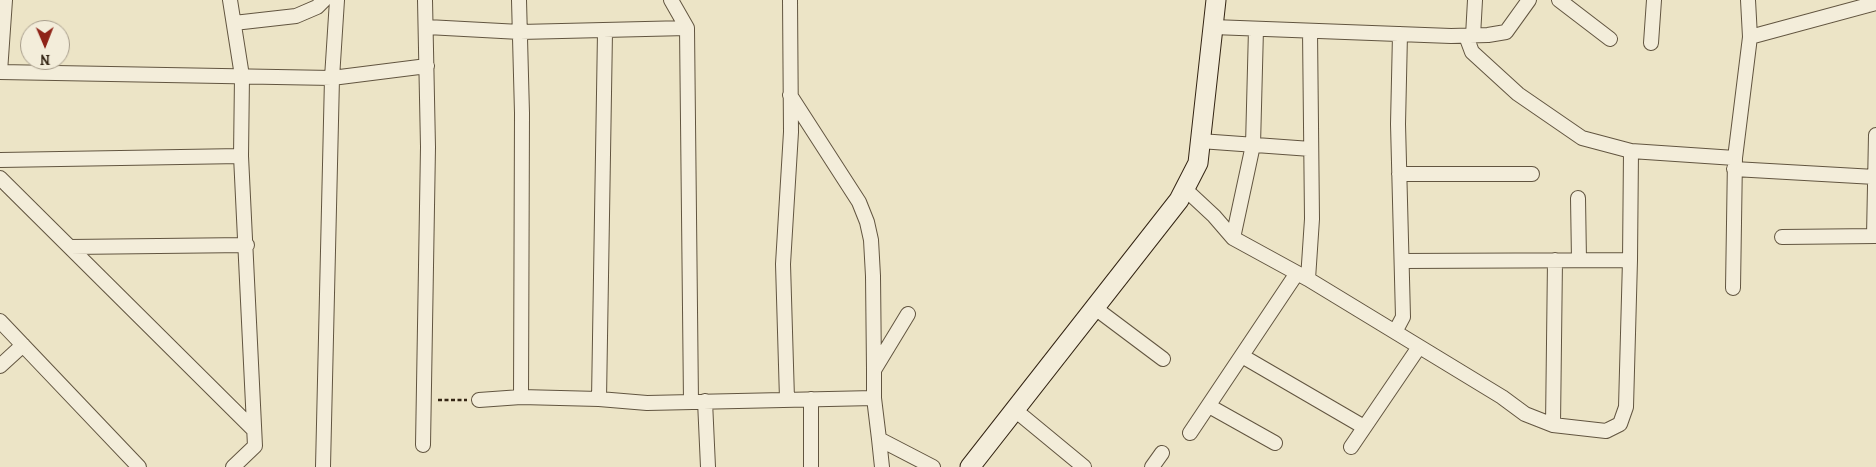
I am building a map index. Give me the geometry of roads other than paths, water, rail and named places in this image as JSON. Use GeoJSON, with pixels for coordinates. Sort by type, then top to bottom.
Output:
{"type":"FeatureCollection","features":[{"type":"Feature","properties":{"kind":"street"},"geometry":{"type":"LineString","coordinates":[[5,0],[0,72],[332,78],[427,66]]}},
{"type":"Feature","properties":{"kind":"street"},"geometry":{"type":"LineString","coordinates":[[230,0],[242,76],[241,156],[247,245],[255,446],[233,467]]}},
{"type":"Feature","properties":{"kind":"street"},"geometry":{"type":"LineString","coordinates":[[234,23],[296,16],[317,7],[324,0]]}},
{"type":"Feature","properties":{"kind":"street"},"geometry":{"type":"LineString","coordinates":[[323,467],[332,78],[337,0]]}},
{"type":"Feature","properties":{"kind":"street"},"geometry":{"type":"LineString","coordinates":[[423,445],[426,0]]}},
{"type":"Feature","properties":{"kind":"street"},"geometry":{"type":"LineString","coordinates":[[519,0],[522,113],[521,397]]}},
{"type":"Feature","properties":{"kind":"street"},"geometry":{"type":"LineString","coordinates":[[671,0],[687,28],[691,402]]}},
{"type":"Feature","properties":{"kind":"street"},"geometry":{"type":"LineString","coordinates":[[787,399],[783,264],[791,132],[790,0]]}},
{"type":"Feature","properties":{"kind":"street"},"geometry":{"type":"LineString","coordinates":[[970,467],[1179,200],[1185,189],[1198,163],[1216,0]]}},
{"type":"Feature","properties":{"kind":"street"},"geometry":{"type":"LineString","coordinates":[[1475,0],[1470,36],[1472,52],[1505,82],[1582,138],[1632,151],[1734,164],[1875,177]]}},
{"type":"Feature","properties":{"kind":"street"},"geometry":{"type":"LineString","coordinates":[[1213,27],[1470,36],[1506,32],[1529,0]]}},
{"type":"Feature","properties":{"kind":"street"},"geometry":{"type":"LineString","coordinates":[[1559,0],[1610,39]]}},
{"type":"Feature","properties":{"kind":"street"},"geometry":{"type":"LineString","coordinates":[[1651,43],[1654,0]]}},
{"type":"Feature","properties":{"kind":"street"},"geometry":{"type":"LineString","coordinates":[[1733,288],[1734,164],[1750,38],[1748,0]]}},
{"type":"Feature","properties":{"kind":"street"},"geometry":{"type":"LineString","coordinates":[[1750,38],[1876,3]]}},
{"type":"Feature","properties":{"kind":"street"},"geometry":{"type":"LineString","coordinates":[[427,27],[520,32],[605,32],[687,28]]}},
{"type":"Feature","properties":{"kind":"street"},"geometry":{"type":"LineString","coordinates":[[1233,238],[1253,145],[1256,28]]}},
{"type":"Feature","properties":{"kind":"street"},"geometry":{"type":"LineString","coordinates":[[1190,433],[1242,356],[1303,276],[1312,219],[1310,31]]}},
{"type":"Feature","properties":{"kind":"street"},"geometry":{"type":"LineString","coordinates":[[599,398],[605,32]]}},
{"type":"Feature","properties":{"kind":"street"},"geometry":{"type":"LineString","coordinates":[[1395,332],[1404,317],[1398,124],[1400,34]]}},
{"type":"Feature","properties":{"kind":"street"},"geometry":{"type":"LineString","coordinates":[[790,95],[860,202],[867,222],[871,240],[873,276],[874,398],[882,467]]}},
{"type":"Feature","properties":{"kind":"street"},"geometry":{"type":"LineString","coordinates":[[1782,237],[1875,236],[1876,135]]}},
{"type":"Feature","properties":{"kind":"street"},"geometry":{"type":"LineString","coordinates":[[1200,141],[1310,149]]}},
{"type":"Feature","properties":{"kind":"street"},"geometry":{"type":"LineString","coordinates":[[1185,189],[1214,216],[1233,238],[1303,276],[1502,397],[1525,414],[1552,425],[1606,431],[1620,424],[1626,407],[1632,151]]}},
{"type":"Feature","properties":{"kind":"street"},"geometry":{"type":"LineString","coordinates":[[0,160],[241,156]]}},
{"type":"Feature","properties":{"kind":"street"},"geometry":{"type":"LineString","coordinates":[[1399,174],[1532,174]]}},
{"type":"Feature","properties":{"kind":"street"},"geometry":{"type":"LineString","coordinates":[[0,178],[254,430]]}},
{"type":"Feature","properties":{"kind":"street"},"geometry":{"type":"LineString","coordinates":[[1578,198],[1579,260]]}},
{"type":"Feature","properties":{"kind":"street"},"geometry":{"type":"LineString","coordinates":[[70,248],[247,245]]}},
{"type":"Feature","properties":{"kind":"street"},"geometry":{"type":"LineString","coordinates":[[1552,425],[1555,260]]}},
{"type":"Feature","properties":{"kind":"street"},"geometry":{"type":"LineString","coordinates":[[1402,261],[1630,260]]}},
{"type":"Feature","properties":{"kind":"street"},"geometry":{"type":"LineString","coordinates":[[1095,308],[1163,360]]}},
{"type":"Feature","properties":{"kind":"street"},"geometry":{"type":"LineString","coordinates":[[874,370],[908,314]]}},
{"type":"Feature","properties":{"kind":"street"},"geometry":{"type":"LineString","coordinates":[[0,321],[139,467]]}},
{"type":"Feature","properties":{"kind":"street"},"geometry":{"type":"LineString","coordinates":[[0,366],[24,345]]}},
{"type":"Feature","properties":{"kind":"street"},"geometry":{"type":"LineString","coordinates":[[1351,447],[1419,347]]}},
{"type":"Feature","properties":{"kind":"street"},"geometry":{"type":"LineString","coordinates":[[1242,356],[1364,428]]}},
{"type":"Feature","properties":{"kind":"street"},"geometry":{"type":"LineString","coordinates":[[479,400],[521,397],[599,398],[647,403],[874,398]]}},
{"type":"Feature","properties":{"kind":"street"},"geometry":{"type":"LineString","coordinates":[[811,399],[811,467]]}},
{"type":"Feature","properties":{"kind":"street"},"geometry":{"type":"LineString","coordinates":[[706,401],[708,467]]}},
{"type":"Feature","properties":{"kind":"street"},"geometry":{"type":"LineString","coordinates":[[1209,406],[1275,443]]}},
{"type":"Feature","properties":{"kind":"street"},"geometry":{"type":"LineString","coordinates":[[1015,410],[1084,467]]}},
{"type":"Feature","properties":{"kind":"street"},"geometry":{"type":"LineString","coordinates":[[879,439],[933,467]]}},
{"type":"Feature","properties":{"kind":"street"},"geometry":{"type":"LineString","coordinates":[[1152,467],[1162,454]]}}]}
